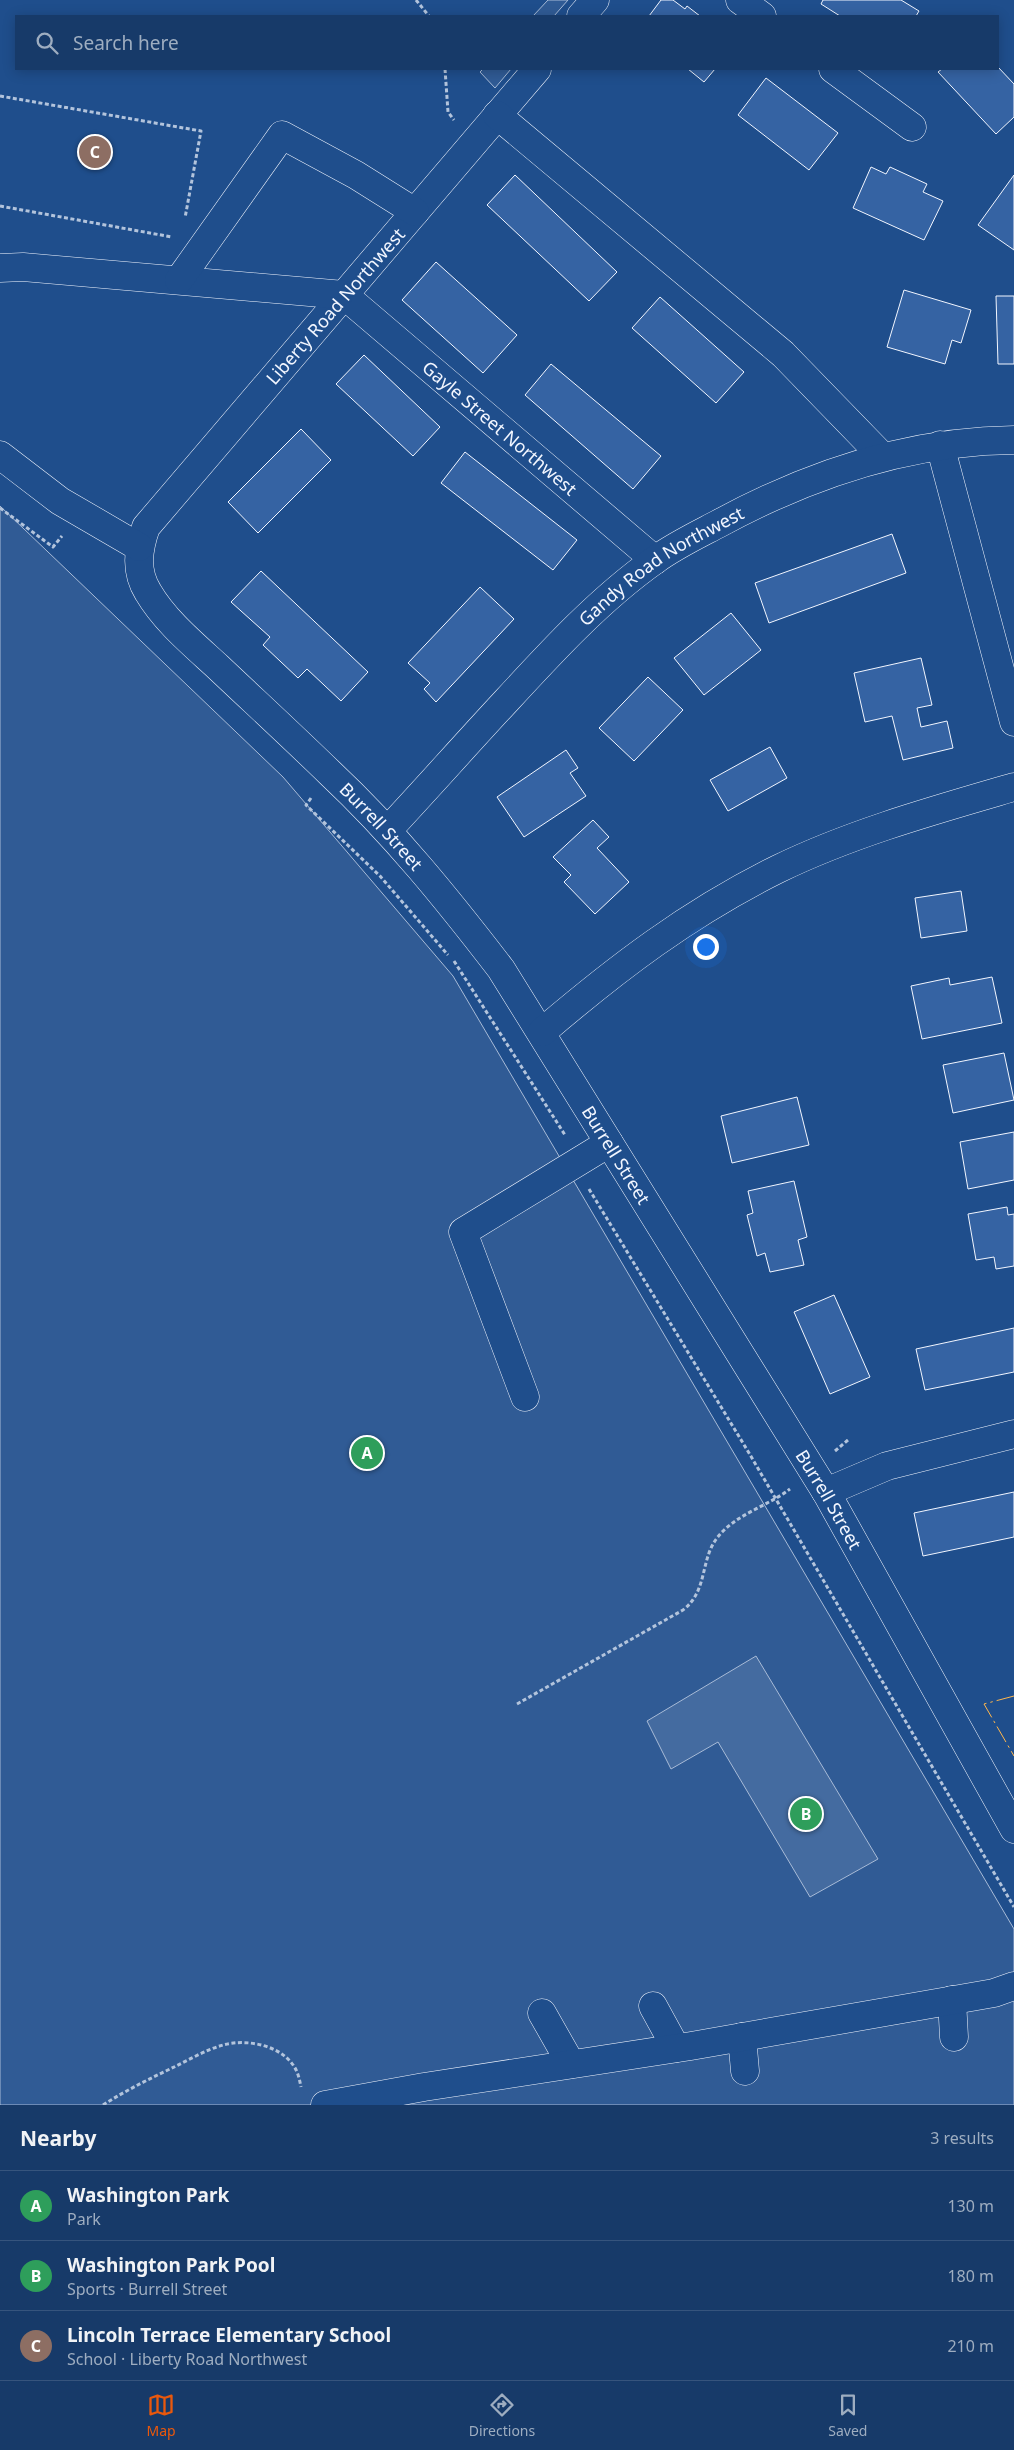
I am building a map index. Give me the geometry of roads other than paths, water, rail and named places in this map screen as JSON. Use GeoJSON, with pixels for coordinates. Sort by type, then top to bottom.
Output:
{"type":"FeatureCollection","features":[{"type":"Feature","properties":{"kind":"street"},"geometry":{"type":"LineString","coordinates":[[582,15],[595,0]]}},
{"type":"Feature","properties":{"kind":"street"},"geometry":{"type":"LineString","coordinates":[[740,0],[761,15]]}},
{"type":"Feature","properties":{"kind":"street","name":"Liberty Road Northwest"},"geometry":{"type":"LineString","coordinates":[[139,547],[146,527],[536,70]]}},
{"type":"Feature","properties":{"kind":"street"},"geometry":{"type":"LineString","coordinates":[[834,70],[912,128]]}},
{"type":"Feature","properties":{"kind":"street"},"geometry":{"type":"LineString","coordinates":[[497,115],[783,354],[882,456]]}},
{"type":"Feature","properties":{"kind":"street"},"geometry":{"type":"LineString","coordinates":[[179,280],[282,136],[356,175],[415,212]]}},
{"type":"Feature","properties":{"kind":"street"},"geometry":{"type":"LineString","coordinates":[[0,268],[23,267],[344,295]]}},
{"type":"Feature","properties":{"kind":"street","name":"Gayle Street Northwest"},"geometry":{"type":"LineString","coordinates":[[344,295],[655,560]]}},
{"type":"Feature","properties":{"kind":"street","name":"Gandy Road Northwest"},"geometry":{"type":"LineString","coordinates":[[388,830],[554,648],[610,596],[655,560],[760,501],[830,473],[882,456],[940,444],[1014,440]]}},
{"type":"Feature","properties":{"kind":"street"},"geometry":{"type":"LineString","coordinates":[[940,444],[1014,722]]}},
{"type":"Feature","properties":{"kind":"street"},"geometry":{"type":"LineString","coordinates":[[0,455],[60,501],[139,547]]}},
{"type":"Feature","properties":{"kind":"street","name":"Burrell Street"},"geometry":{"type":"LineString","coordinates":[[139,547],[138,563],[144,583],[173,625],[331,773],[388,830],[445,896],[501,969],[820,1481],[1014,1828]]}},
{"type":"Feature","properties":{"kind":"street"},"geometry":{"type":"LineString","coordinates":[[542,1032],[606,977],[661,937],[719,901],[779,869],[832,846],[949,806],[1014,788]]}},
{"type":"Feature","properties":{"kind":"street"},"geometry":{"type":"LineString","coordinates":[[525,1397],[463,1232],[610,1144]]}},
{"type":"Feature","properties":{"kind":"street"},"geometry":{"type":"LineString","coordinates":[[820,1481],[1014,1434]]}},
{"type":"Feature","properties":{"kind":"street"},"geometry":{"type":"LineString","coordinates":[[325,2105],[742,2037],[994,1993],[1014,1986]]}},
{"type":"Feature","properties":{"kind":"street"},"geometry":{"type":"LineString","coordinates":[[952,2000],[954,2037]]}},
{"type":"Feature","properties":{"kind":"street"},"geometry":{"type":"LineString","coordinates":[[653,2006],[676,2048]]}},
{"type":"Feature","properties":{"kind":"street"},"geometry":{"type":"LineString","coordinates":[[542,2013],[571,2064]]}},
{"type":"Feature","properties":{"kind":"street"},"geometry":{"type":"LineString","coordinates":[[742,2037],[745,2071]]}},
{"type":"Feature","properties":{"kind":"place","name":"Lincoln Terrace Elementary School"},"geometry":{"type":"Point","coordinates":[95,152]}},
{"type":"Feature","properties":{"kind":"place","name":"Washington Park"},"geometry":{"type":"Point","coordinates":[367,1453]}},
{"type":"Feature","properties":{"kind":"place","name":"Washington Park Pool"},"geometry":{"type":"Point","coordinates":[806,1814]}}]}
